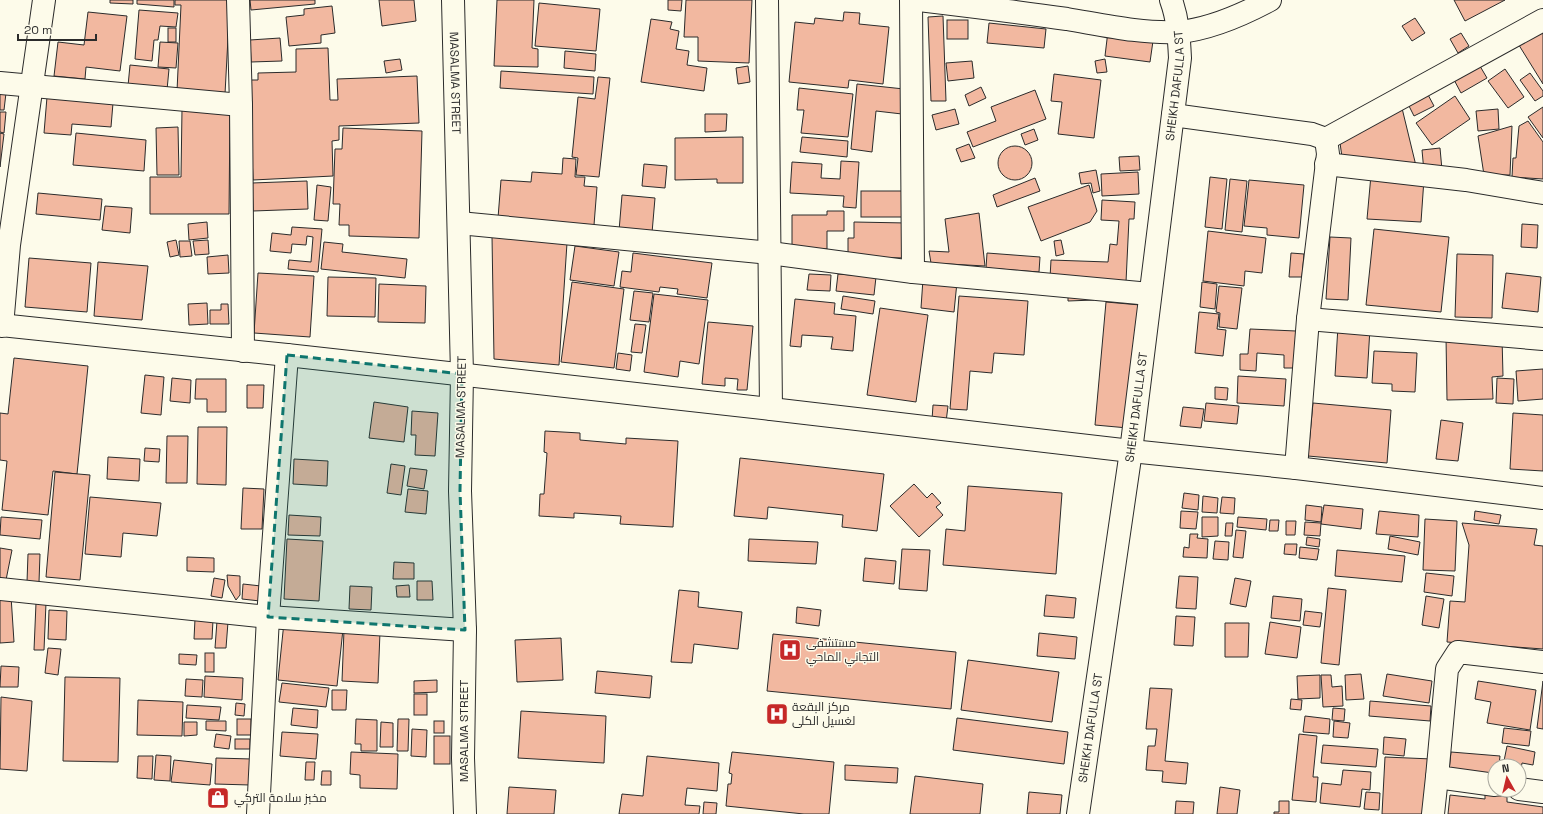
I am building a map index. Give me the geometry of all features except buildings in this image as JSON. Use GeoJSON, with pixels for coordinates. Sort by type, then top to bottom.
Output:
{"type":"FeatureCollection","features":[{"type":"Feature","properties":{"kind":"street"},"geometry":{"type":"LineString","coordinates":[[44,0],[9,245],[1,325],[462,374],[1131,452],[1296,468],[1543,498]]}},
{"type":"Feature","properties":{"kind":"street"},"geometry":{"type":"LineString","coordinates":[[238,0],[241,105],[244,351]]}},
{"type":"Feature","properties":{"kind":"street","name":"MASALMA STREET"},"geometry":{"type":"LineString","coordinates":[[453,0],[462,374],[460,491],[465,630],[463,758],[464,814]]}},
{"type":"Feature","properties":{"kind":"street"},"geometry":{"type":"LineString","coordinates":[[767,0],[771,409]]}},
{"type":"Feature","properties":{"kind":"street"},"geometry":{"type":"LineString","coordinates":[[911,0],[913,272]]}},
{"type":"Feature","properties":{"kind":"street"},"geometry":{"type":"LineString","coordinates":[[919,0],[1015,6],[1144,31],[1179,32],[1205,27],[1240,16],[1270,0]]}},
{"type":"Feature","properties":{"kind":"street","name":"SHEIKH DAFULLA ST"},"geometry":{"type":"LineString","coordinates":[[1078,814],[1131,452],[1180,58],[1179,32],[1175,9],[1171,0]]}},
{"type":"Feature","properties":{"kind":"street"},"geometry":{"type":"LineString","coordinates":[[1173,115],[1312,134],[1326,139],[1543,20]]}},
{"type":"Feature","properties":{"kind":"street"},"geometry":{"type":"LineString","coordinates":[[0,83],[241,105]]}},
{"type":"Feature","properties":{"kind":"street"},"geometry":{"type":"LineString","coordinates":[[1296,468],[1308,319],[1328,154],[1326,139]]}},
{"type":"Feature","properties":{"kind":"street"},"geometry":{"type":"LineString","coordinates":[[1326,164],[1466,180],[1543,193]]}},
{"type":"Feature","properties":{"kind":"street"},"geometry":{"type":"LineString","coordinates":[[459,223],[770,253],[913,272],[1150,294]]}},
{"type":"Feature","properties":{"kind":"street"},"geometry":{"type":"LineString","coordinates":[[1308,319],[1543,339]]}},
{"type":"Feature","properties":{"kind":"street"},"geometry":{"type":"LineString","coordinates":[[258,814],[268,617],[287,355]]}},
{"type":"Feature","properties":{"kind":"street"},"geometry":{"type":"LineString","coordinates":[[0,589],[268,617],[465,630]]}},
{"type":"Feature","properties":{"kind":"street"},"geometry":{"type":"LineString","coordinates":[[1433,814],[1447,669],[1458,652],[1543,662]]}},
{"type":"Feature","properties":{"kind":"street"},"geometry":{"type":"LineString","coordinates":[[1437,777],[1487,784]]}},
{"type":"Feature","properties":{"kind":"street"},"geometry":{"type":"LineString","coordinates":[[1527,790],[1543,792]]}},
{"type":"Feature","properties":{"kind":"highlighted area"},"geometry":{"type":"Polygon","coordinates":[[[287,355],[462,374],[460,491],[465,630],[268,617],[287,355]]]}},
{"type":"Feature","properties":{"kind":"place","name":"مستشفى التجاني الماحي"},"geometry":{"type":"Point","coordinates":[790,650]}},
{"type":"Feature","properties":{"kind":"place","name":"مركز البقعة لغسيل الكلى"},"geometry":{"type":"Point","coordinates":[777,714]}},
{"type":"Feature","properties":{"kind":"place","name":"مخبز سلامة التركي"},"geometry":{"type":"Point","coordinates":[218,798]}}]}
